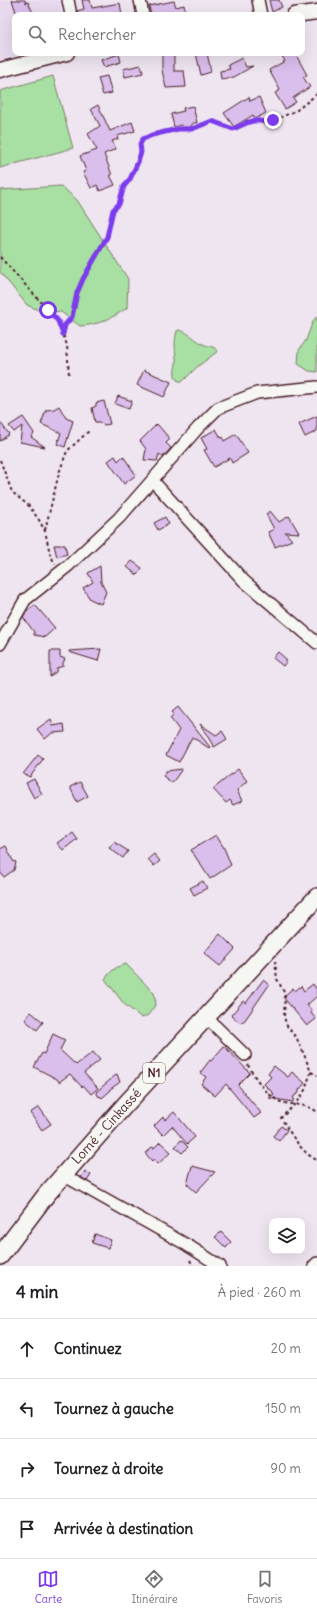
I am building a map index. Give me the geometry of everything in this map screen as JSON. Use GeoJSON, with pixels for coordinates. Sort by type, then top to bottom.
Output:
{"type":"FeatureCollection","features":[{"type":"Feature","properties":{"kind":"highway","name":"Lomé - Cinkassé"},"geometry":{"type":"LineString","coordinates":[[0,1256],[63,1175],[124,1105],[317,897]]}},
{"type":"Feature","properties":{"kind":"main road"},"geometry":{"type":"LineString","coordinates":[[305,14],[317,12]]}},
{"type":"Feature","properties":{"kind":"main road"},"geometry":{"type":"LineString","coordinates":[[0,70],[55,56]]}},
{"type":"Feature","properties":{"kind":"street"},"geometry":{"type":"LineString","coordinates":[[68,0],[70,12]]}},
{"type":"Feature","properties":{"kind":"street"},"geometry":{"type":"LineString","coordinates":[[140,0],[142,12]]}},
{"type":"Feature","properties":{"kind":"street"},"geometry":{"type":"LineString","coordinates":[[258,0],[260,12]]}},
{"type":"Feature","properties":{"kind":"street"},"geometry":{"type":"LineString","coordinates":[[0,644],[25,600],[59,573],[119,518],[198,428],[218,408],[258,393],[317,387]]}},
{"type":"Feature","properties":{"kind":"street"},"geometry":{"type":"LineString","coordinates":[[153,481],[244,581],[317,643]]}},
{"type":"Feature","properties":{"kind":"street"},"geometry":{"type":"LineString","coordinates":[[206,1017],[245,1055]]}},
{"type":"Feature","properties":{"kind":"street"},"geometry":{"type":"LineString","coordinates":[[63,1175],[187,1245],[220,1266]]}},
{"type":"Feature","properties":{"kind":"street"},"geometry":{"type":"LineString","coordinates":[[314,1266],[317,1263]]}},
{"type":"Feature","properties":{"kind":"path"},"geometry":{"type":"LineString","coordinates":[[63,334],[65,325],[72,317],[77,293],[83,279],[107,237],[113,210],[119,204],[124,186],[130,179],[138,162],[141,152],[140,144],[143,139],[152,135],[178,129],[192,129],[212,121],[233,129],[241,126],[247,121],[260,121],[268,123],[297,110],[317,94]]}},
{"type":"Feature","properties":{"kind":"path"},"geometry":{"type":"LineString","coordinates":[[0,257],[58,321],[68,355],[69,374]]}},
{"type":"Feature","properties":{"kind":"path"},"geometry":{"type":"LineString","coordinates":[[45,531],[59,473],[67,451],[89,431]]}},
{"type":"Feature","properties":{"kind":"path"},"geometry":{"type":"LineString","coordinates":[[0,460],[12,492],[29,506],[45,531],[50,554],[59,573]]}},
{"type":"Feature","properties":{"kind":"path"},"geometry":{"type":"LineString","coordinates":[[275,958],[277,979],[285,994],[284,1017],[287,1026],[297,1039],[311,1072],[305,1090],[300,1099],[281,1118],[302,1149],[317,1160]]}},
{"type":"Feature","properties":{"kind":"path"},"geometry":{"type":"LineString","coordinates":[[245,1055],[251,1072],[267,1092],[278,1101],[310,1107],[317,1112]]}},
{"type":"Feature","properties":{"kind":"path"},"geometry":{"type":"LineString","coordinates":[[311,1072],[317,1075]]}},
{"type":"Feature","properties":{"kind":"shaded area"},"geometry":{"type":"Polygon","coordinates":[[[0,0],[59,0],[61,12],[12,12],[12,56],[17,56],[0,60],[0,0]]]}},
{"type":"Feature","properties":{"kind":"green space"},"geometry":{"type":"Polygon","coordinates":[[[53,76],[73,148],[0,168],[0,91],[53,76]]]}},
{"type":"Feature","properties":{"kind":"green space"},"geometry":{"type":"Polygon","coordinates":[[[61,186],[77,200],[128,279],[127,308],[111,318],[99,323],[80,326],[61,312],[38,310],[27,305],[0,272],[0,190],[61,186]]]}},
{"type":"Feature","properties":{"kind":"green space"},"geometry":{"type":"Polygon","coordinates":[[[317,316],[317,372],[309,371],[298,364],[299,350],[306,340],[313,321],[317,316]]]}},
{"type":"Feature","properties":{"kind":"green space"},"geometry":{"type":"Polygon","coordinates":[[[179,330],[218,351],[197,367],[182,382],[177,380],[175,375],[175,341],[177,331],[179,330]]]}},
{"type":"Feature","properties":{"kind":"green space"},"geometry":{"type":"Polygon","coordinates":[[[126,964],[154,993],[156,1004],[148,1015],[142,1018],[124,1004],[105,979],[114,969],[126,964]]]}},
{"type":"Feature","properties":{"kind":"building"},"geometry":{"type":"Polygon","coordinates":[[[12,0],[25,0],[26,3],[28,2],[33,12],[16,12],[12,0]]]}},
{"type":"Feature","properties":{"kind":"building"},"geometry":{"type":"Polygon","coordinates":[[[82,0],[90,0],[92,8],[120,3],[122,12],[77,12],[84,9],[82,0]]]}},
{"type":"Feature","properties":{"kind":"building"},"geometry":{"type":"Polygon","coordinates":[[[269,0],[279,0],[282,7],[272,12],[269,0]]]}},
{"type":"Feature","properties":{"kind":"building"},"geometry":{"type":"Polygon","coordinates":[[[174,1],[176,7],[184,5],[185,12],[150,12],[149,6],[174,1]]]}},
{"type":"Feature","properties":{"kind":"building"},"geometry":{"type":"Polygon","coordinates":[[[113,56],[120,56],[121,62],[104,67],[101,60],[113,56]]]}},
{"type":"Feature","properties":{"kind":"building"},"geometry":{"type":"Polygon","coordinates":[[[162,56],[174,56],[174,71],[184,71],[186,87],[166,88],[162,70],[162,56]]]}},
{"type":"Feature","properties":{"kind":"building"},"geometry":{"type":"Polygon","coordinates":[[[197,56],[208,56],[211,72],[201,75],[197,56]]]}},
{"type":"Feature","properties":{"kind":"building"},"geometry":{"type":"Polygon","coordinates":[[[282,56],[297,56],[307,75],[303,77],[310,87],[293,98],[296,102],[285,109],[275,93],[280,90],[269,70],[285,61],[282,56]]]}},
{"type":"Feature","properties":{"kind":"building"},"geometry":{"type":"Polygon","coordinates":[[[242,58],[246,67],[253,66],[234,77],[221,79],[220,71],[230,69],[228,65],[242,58]]]}},
{"type":"Feature","properties":{"kind":"building"},"geometry":{"type":"Polygon","coordinates":[[[141,65],[143,73],[125,77],[123,69],[141,65]]]}},
{"type":"Feature","properties":{"kind":"building"},"geometry":{"type":"Polygon","coordinates":[[[107,76],[112,93],[103,95],[98,78],[107,76]]]}},
{"type":"Feature","properties":{"kind":"building"},"geometry":{"type":"Polygon","coordinates":[[[249,97],[250,101],[259,97],[266,113],[255,119],[253,115],[234,127],[224,113],[249,97]]]}},
{"type":"Feature","properties":{"kind":"building"},"geometry":{"type":"Polygon","coordinates":[[[98,105],[110,131],[132,122],[135,131],[117,136],[118,139],[112,141],[116,149],[104,154],[112,175],[110,175],[115,185],[100,191],[97,185],[91,188],[83,172],[86,171],[80,156],[97,150],[88,134],[100,126],[91,109],[98,105]]]}},
{"type":"Feature","properties":{"kind":"building"},"geometry":{"type":"Polygon","coordinates":[[[193,106],[197,123],[192,123],[192,127],[182,128],[181,125],[174,127],[171,114],[184,111],[183,108],[193,106]]]}},
{"type":"Feature","properties":{"kind":"building"},"geometry":{"type":"Polygon","coordinates":[[[144,370],[171,382],[164,397],[137,385],[144,370]]]}},
{"type":"Feature","properties":{"kind":"building"},"geometry":{"type":"Polygon","coordinates":[[[118,396],[132,401],[129,409],[115,404],[118,396]]]}},
{"type":"Feature","properties":{"kind":"building"},"geometry":{"type":"Polygon","coordinates":[[[104,401],[110,424],[104,425],[99,422],[95,422],[92,408],[96,406],[96,403],[104,401]]]}},
{"type":"Feature","properties":{"kind":"building"},"geometry":{"type":"Polygon","coordinates":[[[59,406],[66,418],[73,421],[65,447],[57,444],[61,433],[41,424],[46,410],[54,409],[59,406]]]}},
{"type":"Feature","properties":{"kind":"building"},"geometry":{"type":"Polygon","coordinates":[[[317,416],[317,431],[305,437],[299,424],[317,416]]]}},
{"type":"Feature","properties":{"kind":"building"},"geometry":{"type":"Polygon","coordinates":[[[23,417],[34,433],[31,437],[45,447],[20,442],[22,426],[14,432],[9,426],[23,417]]]}},
{"type":"Feature","properties":{"kind":"building"},"geometry":{"type":"Polygon","coordinates":[[[0,422],[9,434],[0,441],[0,422]]]}},
{"type":"Feature","properties":{"kind":"building"},"geometry":{"type":"Polygon","coordinates":[[[157,424],[170,439],[166,443],[171,448],[163,457],[159,454],[157,461],[144,460],[146,449],[140,441],[157,424]]]}},
{"type":"Feature","properties":{"kind":"building"},"geometry":{"type":"Polygon","coordinates":[[[216,429],[221,438],[223,437],[224,441],[236,434],[248,453],[232,463],[230,458],[214,467],[204,450],[207,449],[201,438],[216,429]]]}},
{"type":"Feature","properties":{"kind":"building"},"geometry":{"type":"Polygon","coordinates":[[[115,456],[118,461],[123,456],[136,475],[124,484],[108,461],[115,456]]]}},
{"type":"Feature","properties":{"kind":"building"},"geometry":{"type":"Polygon","coordinates":[[[270,511],[279,522],[289,516],[299,533],[285,532],[292,540],[275,547],[268,532],[274,529],[266,514],[270,511]]]}},
{"type":"Feature","properties":{"kind":"building"},"geometry":{"type":"Polygon","coordinates":[[[165,517],[169,524],[158,530],[154,523],[165,517]]]}},
{"type":"Feature","properties":{"kind":"building"},"geometry":{"type":"Polygon","coordinates":[[[54,545],[65,545],[67,554],[57,557],[54,545]]]}},
{"type":"Feature","properties":{"kind":"building"},"geometry":{"type":"Polygon","coordinates":[[[132,561],[142,568],[137,575],[127,567],[132,561]]]}},
{"type":"Feature","properties":{"kind":"building"},"geometry":{"type":"Polygon","coordinates":[[[100,566],[101,582],[106,592],[101,604],[90,599],[83,588],[93,582],[88,573],[100,566]]]}},
{"type":"Feature","properties":{"kind":"building"},"geometry":{"type":"Polygon","coordinates":[[[35,605],[55,628],[45,637],[34,635],[34,632],[23,617],[27,611],[35,605]]]}},
{"type":"Feature","properties":{"kind":"building"},"geometry":{"type":"Polygon","coordinates":[[[101,649],[98,661],[69,652],[69,651],[101,649]]]}},
{"type":"Feature","properties":{"kind":"building"},"geometry":{"type":"Polygon","coordinates":[[[50,651],[60,651],[60,657],[65,659],[63,666],[57,668],[57,671],[50,677],[50,651]]]}},
{"type":"Feature","properties":{"kind":"building"},"geometry":{"type":"Polygon","coordinates":[[[278,652],[286,659],[283,666],[273,658],[278,652]]]}},
{"type":"Feature","properties":{"kind":"building"},"geometry":{"type":"Polygon","coordinates":[[[178,707],[210,747],[209,748],[192,737],[179,762],[166,755],[179,730],[170,718],[174,714],[172,712],[178,707]]]}},
{"type":"Feature","properties":{"kind":"building"},"geometry":{"type":"Polygon","coordinates":[[[51,719],[53,726],[64,724],[65,732],[52,733],[45,739],[37,729],[51,719]]]}},
{"type":"Feature","properties":{"kind":"building"},"geometry":{"type":"Polygon","coordinates":[[[200,724],[216,735],[222,731],[227,739],[214,747],[200,724]]]}},
{"type":"Feature","properties":{"kind":"building"},"geometry":{"type":"Polygon","coordinates":[[[38,755],[43,759],[30,777],[23,774],[38,755]]]}},
{"type":"Feature","properties":{"kind":"building"},"geometry":{"type":"Polygon","coordinates":[[[182,769],[172,783],[163,776],[166,771],[182,769]]]}},
{"type":"Feature","properties":{"kind":"building"},"geometry":{"type":"Polygon","coordinates":[[[238,769],[247,781],[237,790],[242,801],[233,805],[230,800],[226,803],[213,789],[238,769]]]}},
{"type":"Feature","properties":{"kind":"building"},"geometry":{"type":"Polygon","coordinates":[[[34,779],[42,794],[34,798],[26,783],[34,779]]]}},
{"type":"Feature","properties":{"kind":"building"},"geometry":{"type":"Polygon","coordinates":[[[80,782],[88,796],[77,802],[70,787],[80,782]]]}},
{"type":"Feature","properties":{"kind":"building"},"geometry":{"type":"Polygon","coordinates":[[[72,832],[77,839],[63,850],[57,843],[72,832]]]}},
{"type":"Feature","properties":{"kind":"building"},"geometry":{"type":"Polygon","coordinates":[[[216,835],[224,848],[231,865],[210,879],[191,850],[216,835]]]}},
{"type":"Feature","properties":{"kind":"building"},"geometry":{"type":"Polygon","coordinates":[[[114,842],[128,851],[123,858],[109,848],[114,842]]]}},
{"type":"Feature","properties":{"kind":"building"},"geometry":{"type":"Polygon","coordinates":[[[6,846],[13,861],[16,862],[14,870],[4,877],[0,872],[0,849],[6,846]]]}},
{"type":"Feature","properties":{"kind":"building"},"geometry":{"type":"Polygon","coordinates":[[[154,854],[160,861],[154,866],[148,859],[154,854]]]}},
{"type":"Feature","properties":{"kind":"building"},"geometry":{"type":"Polygon","coordinates":[[[203,881],[207,888],[194,895],[190,888],[203,881]]]}},
{"type":"Feature","properties":{"kind":"building"},"geometry":{"type":"Polygon","coordinates":[[[220,934],[235,949],[220,966],[204,953],[220,934]]]}},
{"type":"Feature","properties":{"kind":"building"},"geometry":{"type":"Polygon","coordinates":[[[263,980],[269,985],[245,1020],[240,1023],[231,1015],[243,1001],[246,1003],[263,980]]]}},
{"type":"Feature","properties":{"kind":"building"},"geometry":{"type":"Polygon","coordinates":[[[313,984],[317,990],[317,996],[307,1005],[316,1019],[307,1026],[283,997],[293,988],[295,991],[301,986],[304,991],[313,984]]]}},
{"type":"Feature","properties":{"kind":"building"},"geometry":{"type":"Polygon","coordinates":[[[31,1012],[43,1022],[37,1030],[25,1020],[31,1012]]]}},
{"type":"Feature","properties":{"kind":"building"},"geometry":{"type":"Polygon","coordinates":[[[53,1034],[65,1040],[60,1050],[76,1065],[93,1052],[100,1060],[84,1073],[98,1088],[91,1094],[70,1074],[59,1082],[57,1079],[34,1067],[42,1053],[44,1054],[53,1034]]]}},
{"type":"Feature","properties":{"kind":"building"},"geometry":{"type":"Polygon","coordinates":[[[224,1046],[250,1073],[238,1085],[261,1113],[254,1118],[226,1084],[215,1096],[201,1084],[206,1077],[200,1073],[224,1046]]]}},
{"type":"Feature","properties":{"kind":"building"},"geometry":{"type":"Polygon","coordinates":[[[274,1066],[288,1077],[292,1072],[305,1083],[299,1090],[299,1093],[294,1096],[293,1102],[269,1098],[274,1094],[264,1084],[271,1077],[268,1074],[274,1066]]]}},
{"type":"Feature","properties":{"kind":"building"},"geometry":{"type":"Polygon","coordinates":[[[117,1074],[120,1082],[109,1090],[110,1091],[102,1098],[100,1096],[99,1097],[96,1092],[117,1074]]]}},
{"type":"Feature","properties":{"kind":"building"},"geometry":{"type":"Polygon","coordinates":[[[39,1107],[51,1124],[42,1130],[30,1113],[39,1107]]]}},
{"type":"Feature","properties":{"kind":"building"},"geometry":{"type":"Polygon","coordinates":[[[174,1112],[195,1137],[187,1144],[172,1126],[163,1135],[154,1126],[163,1117],[165,1120],[174,1112]]]}},
{"type":"Feature","properties":{"kind":"building"},"geometry":{"type":"Polygon","coordinates":[[[281,1126],[287,1130],[279,1141],[273,1136],[281,1126]]]}},
{"type":"Feature","properties":{"kind":"building"},"geometry":{"type":"Polygon","coordinates":[[[181,1140],[188,1147],[182,1153],[175,1147],[181,1140]]]}},
{"type":"Feature","properties":{"kind":"building"},"geometry":{"type":"Polygon","coordinates":[[[160,1142],[171,1152],[158,1164],[154,1159],[152,1161],[145,1153],[152,1147],[154,1148],[160,1142]]]}},
{"type":"Feature","properties":{"kind":"building"},"geometry":{"type":"Polygon","coordinates":[[[192,1166],[215,1172],[196,1192],[187,1184],[192,1166]]]}},
{"type":"Feature","properties":{"kind":"building"},"geometry":{"type":"Polygon","coordinates":[[[85,1171],[91,1175],[87,1181],[81,1177],[85,1171]]]}},
{"type":"Feature","properties":{"kind":"building"},"geometry":{"type":"Polygon","coordinates":[[[221,1232],[231,1242],[226,1248],[215,1237],[221,1232]]]}},
{"type":"Feature","properties":{"kind":"building"},"geometry":{"type":"Polygon","coordinates":[[[95,1234],[111,1240],[108,1248],[92,1243],[95,1234]]]}},
{"type":"Feature","properties":{"kind":"route"},"geometry":{"type":"LineString","coordinates":[[48,310],[58,321],[63,334],[65,325],[72,317],[77,293],[83,279],[107,237],[113,210],[119,204],[124,186],[130,179],[138,162],[141,152],[140,144],[143,139],[168,131],[192,129],[212,121],[233,129],[241,126],[247,121],[264,121],[268,123],[273,120]]}}]}
